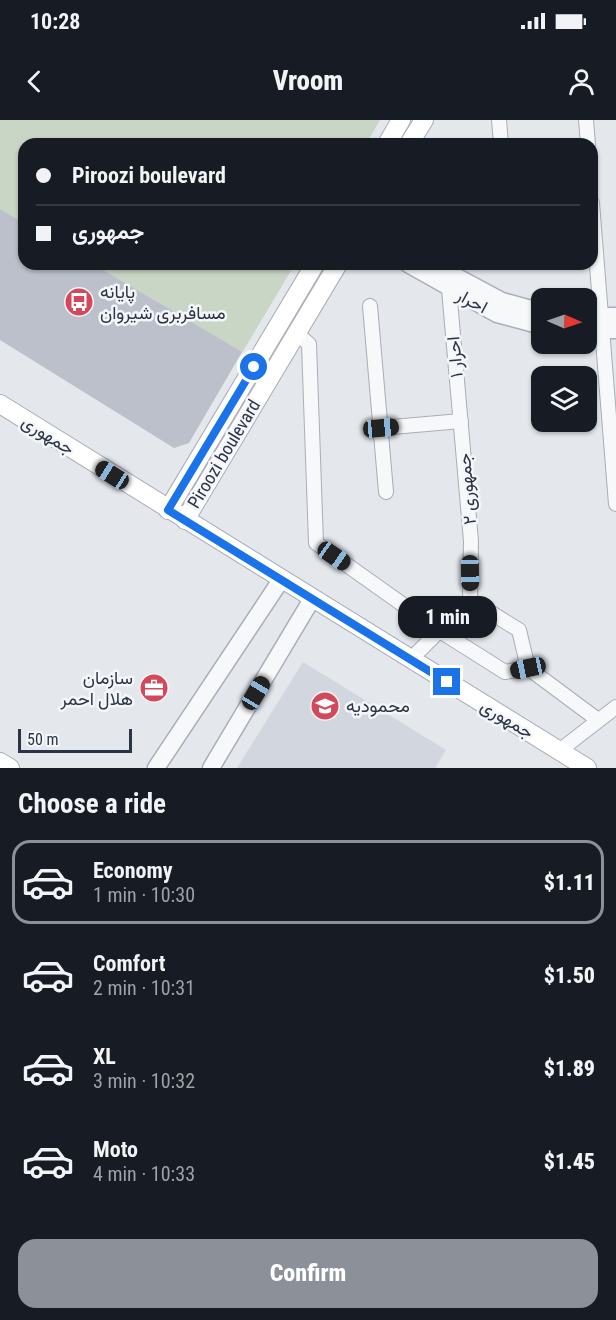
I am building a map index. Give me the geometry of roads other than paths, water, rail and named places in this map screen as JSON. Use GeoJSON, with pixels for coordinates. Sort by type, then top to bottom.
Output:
{"type":"FeatureCollection","features":[{"type":"Feature","properties":{"kind":"main road"},"geometry":{"type":"LineString","coordinates":[[390,138],[401,120]]}},
{"type":"Feature","properties":{"kind":"main road"},"geometry":{"type":"LineString","coordinates":[[413,138],[424,120]]}},
{"type":"Feature","properties":{"kind":"main road","name":"Piroozi boulevard"},"geometry":{"type":"LineString","coordinates":[[168,510],[311,270]]}},
{"type":"Feature","properties":{"kind":"main road","name":"Piroozi boulevard"},"geometry":{"type":"LineString","coordinates":[[184,520],[334,270]]}},
{"type":"Feature","properties":{"kind":"main road","name":"جمهوری"},"geometry":{"type":"LineString","coordinates":[[0,404],[587,768]]}},
{"type":"Feature","properties":{"kind":"main road"},"geometry":{"type":"LineString","coordinates":[[0,762],[9,768]]}},
{"type":"Feature","properties":{"kind":"street"},"geometry":{"type":"LineString","coordinates":[[499,120],[500,138]]}},
{"type":"Feature","properties":{"kind":"street"},"geometry":{"type":"LineString","coordinates":[[586,120],[588,138]]}},
{"type":"Feature","properties":{"kind":"street","name":"احرار"},"geometry":{"type":"LineString","coordinates":[[422,270],[502,301],[531,309]]}},
{"type":"Feature","properties":{"kind":"street","name":"احرار"},"geometry":{"type":"LineString","coordinates":[[439,270],[452,283],[497,314],[531,323]]}},
{"type":"Feature","properties":{"kind":"street"},"geometry":{"type":"LineString","coordinates":[[598,270],[616,504]]}},
{"type":"Feature","properties":{"kind":"street","name":"احرار ۱"},"geometry":{"type":"LineString","coordinates":[[452,283],[459,401]]}},
{"type":"Feature","properties":{"kind":"street"},"geometry":{"type":"LineString","coordinates":[[370,306],[386,492]]}},
{"type":"Feature","properties":{"kind":"street"},"geometry":{"type":"LineString","coordinates":[[296,333],[309,344],[316,543],[440,631],[505,672],[528,668]]}},
{"type":"Feature","properties":{"kind":"street","name":"جمهوری ۲"},"geometry":{"type":"LineString","coordinates":[[459,401],[471,541],[470,600]]}},
{"type":"Feature","properties":{"kind":"street"},"geometry":{"type":"LineString","coordinates":[[381,428],[461,421]]}},
{"type":"Feature","properties":{"kind":"street"},"geometry":{"type":"LineString","coordinates":[[156,768],[281,580]]}},
{"type":"Feature","properties":{"kind":"street"},"geometry":{"type":"LineString","coordinates":[[211,768],[312,598]]}},
{"type":"Feature","properties":{"kind":"street"},"geometry":{"type":"LineString","coordinates":[[410,660],[470,600],[519,630],[528,668],[598,720]]}},
{"type":"Feature","properties":{"kind":"street"},"geometry":{"type":"LineString","coordinates":[[559,751],[616,706]]}},
{"type":"Feature","properties":{"kind":"place","name":"پایانه مسافربری شیروان"},"geometry":{"type":"Point","coordinates":[79,302]}},
{"type":"Feature","properties":{"kind":"place","name":"سازمان هلال احمر"},"geometry":{"type":"Point","coordinates":[154,688]}},
{"type":"Feature","properties":{"kind":"place","name":"محمودیه"},"geometry":{"type":"Point","coordinates":[325,706]}}]}
